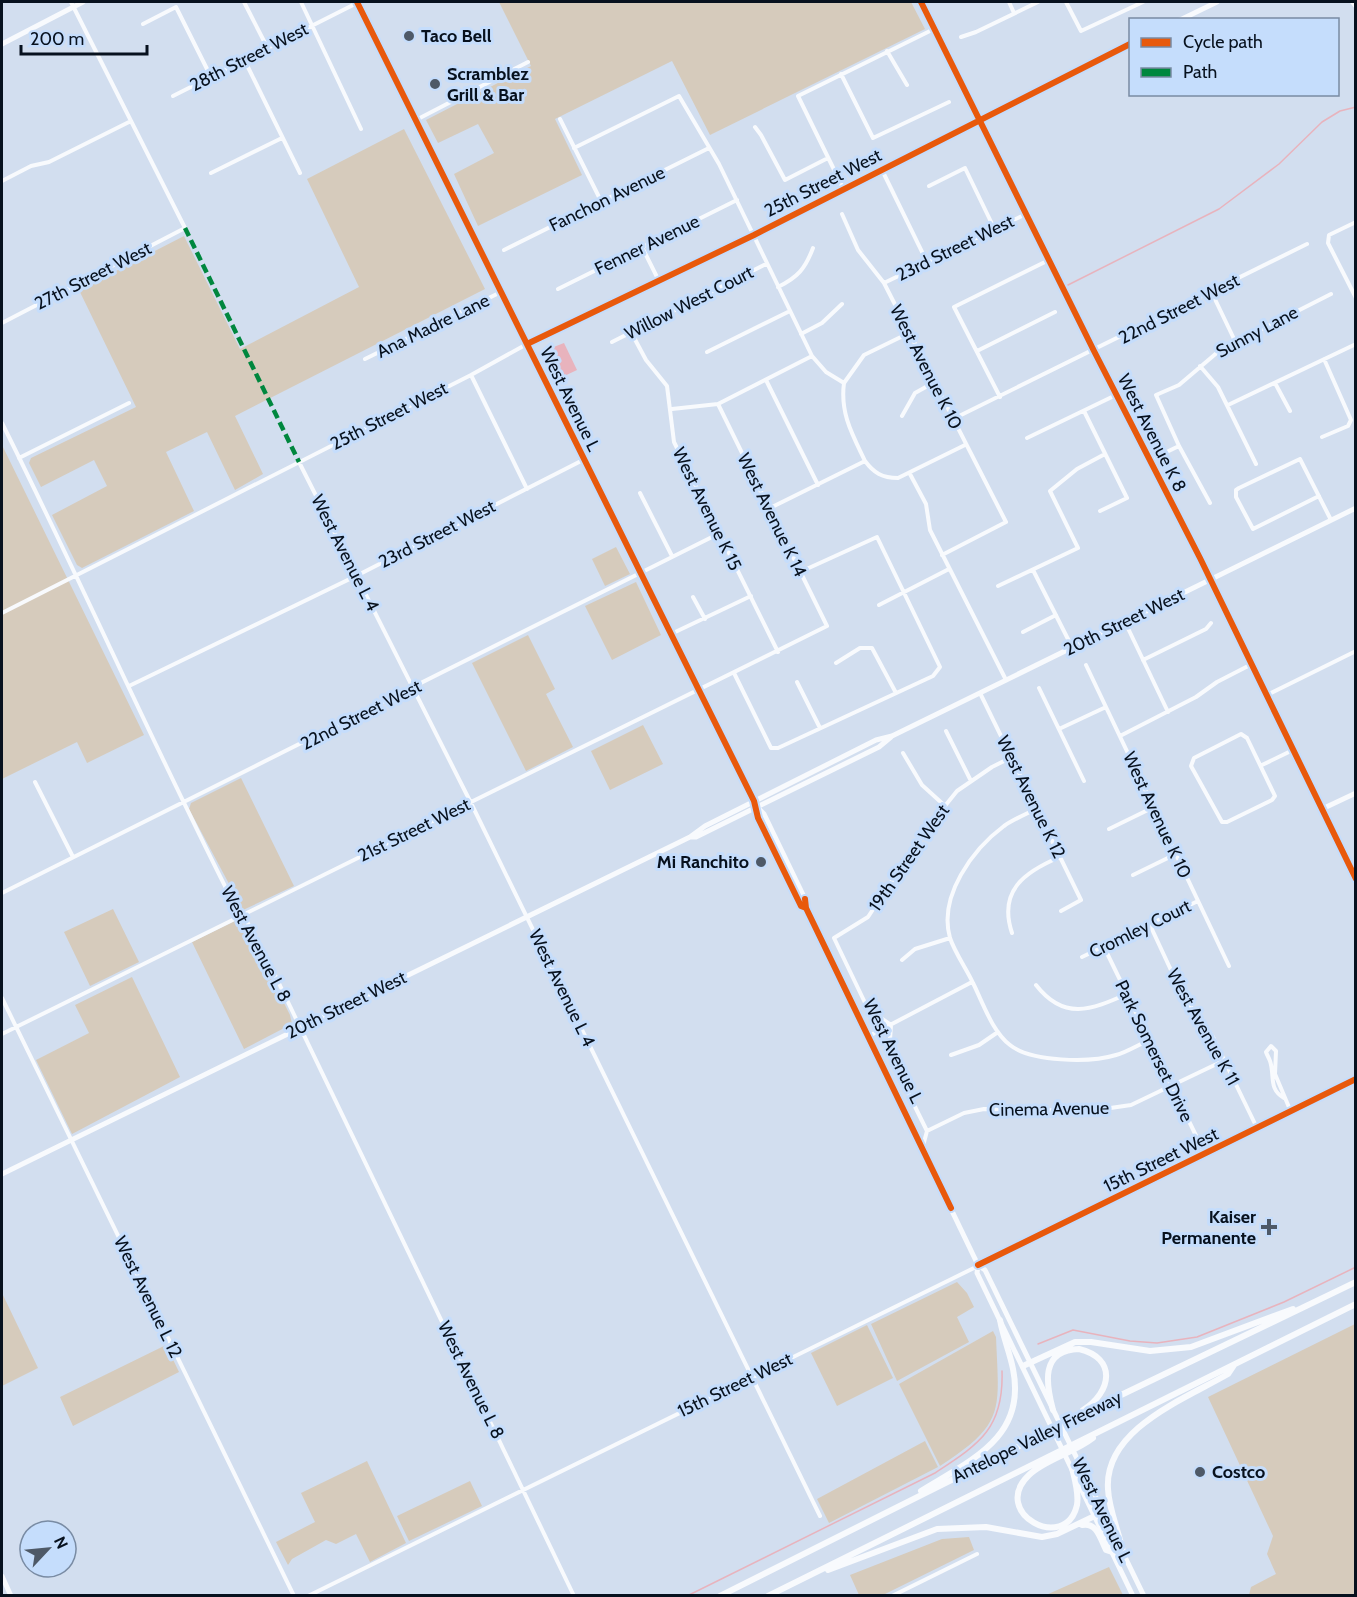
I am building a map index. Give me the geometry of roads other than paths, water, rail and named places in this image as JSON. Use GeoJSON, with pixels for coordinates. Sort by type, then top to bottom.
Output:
{"type":"FeatureCollection","features":[{"type":"Feature","properties":{"kind":"highway","name":"Antelope Valley Freeway"},"geometry":{"type":"LineString","coordinates":[[720,1596],[894,1508],[1356,1282]]}},
{"type":"Feature","properties":{"kind":"highway","name":"Antelope Valley Freeway"},"geometry":{"type":"LineString","coordinates":[[768,1596],[1356,1304]]}},
{"type":"Feature","properties":{"kind":"highway"},"geometry":{"type":"LineString","coordinates":[[1023,1366],[1075,1342],[1091,1341],[1150,1352],[1191,1347],[1308,1305]]}},
{"type":"Feature","properties":{"kind":"highway"},"geometry":{"type":"LineString","coordinates":[[894,1508],[990,1447],[1002,1434],[1014,1407],[1015,1389],[1013,1370],[1000,1320]]}},
{"type":"Feature","properties":{"kind":"highway"},"geometry":{"type":"LineString","coordinates":[[1020,1446],[1097,1402],[1104,1394],[1106,1375],[1099,1359],[1088,1351],[1072,1349],[1058,1356],[1047,1370],[1046,1383],[1053,1410]]}},
{"type":"Feature","properties":{"kind":"highway"},"geometry":{"type":"LineString","coordinates":[[1123,1552],[1107,1486],[1108,1476],[1117,1452],[1141,1425],[1228,1374],[1234,1365]]}},
{"type":"Feature","properties":{"kind":"highway"},"geometry":{"type":"LineString","coordinates":[[1072,1468],[1078,1496],[1077,1507],[1072,1516],[1057,1527],[1049,1528],[1028,1521],[1020,1508],[1018,1499],[1022,1483],[1035,1470],[1085,1444],[1105,1428]]}},
{"type":"Feature","properties":{"kind":"highway"},"geometry":{"type":"LineString","coordinates":[[786,1587],[937,1529],[986,1527],[1042,1537],[1072,1527],[1103,1512]]}},
{"type":"Feature","properties":{"kind":"highway"},"geometry":{"type":"LineString","coordinates":[[1072,1527],[1090,1524],[1096,1528],[1106,1550],[1112,1552]]}},
{"type":"Feature","properties":{"kind":"main road"},"geometry":{"type":"LineString","coordinates":[[2,44],[73,4],[83,2]]}},
{"type":"Feature","properties":{"kind":"main road","name":"West Avenue L"},"geometry":{"type":"LineString","coordinates":[[356,2],[755,804],[765,814],[807,903],[806,908],[923,1146],[978,1265],[985,1270],[1144,1596]]}},
{"type":"Feature","properties":{"kind":"main road","name":"West Avenue K 8"},"geometry":{"type":"LineString","coordinates":[[921,2],[1116,395],[1211,579],[1356,879]]}},
{"type":"Feature","properties":{"kind":"main road"},"geometry":{"type":"LineString","coordinates":[[1183,18],[1206,4],[1217,2]]}},
{"type":"Feature","properties":{"kind":"main road","name":"25th Street West"},"geometry":{"type":"LineString","coordinates":[[526,344],[754,235],[1129,45]]}},
{"type":"Feature","properties":{"kind":"main road","name":"20th Street West"},"geometry":{"type":"LineString","coordinates":[[2,1174],[690,837],[705,826],[755,804],[876,740],[892,736],[1356,508]]}},
{"type":"Feature","properties":{"kind":"main road"},"geometry":{"type":"LineString","coordinates":[[1322,809],[1356,793]]}},
{"type":"Feature","properties":{"kind":"main road","name":"15th Street West"},"geometry":{"type":"LineString","coordinates":[[978,1265],[1356,1079]]}},
{"type":"Feature","properties":{"kind":"main road","name":"West Avenue L"},"geometry":{"type":"LineString","coordinates":[[978,1265],[977,1273],[1133,1596]]}},
{"type":"Feature","properties":{"kind":"main road"},"geometry":{"type":"LineString","coordinates":[[2,1576],[11,1596]]}},
{"type":"Feature","properties":{"kind":"street"},"geometry":{"type":"LineString","coordinates":[[244,2],[267,47]]}},
{"type":"Feature","properties":{"kind":"street"},"geometry":{"type":"LineString","coordinates":[[301,2],[310,26],[361,129]]}},
{"type":"Feature","properties":{"kind":"street","name":"28th Street West"},"geometry":{"type":"LineString","coordinates":[[173,96],[356,2]]}},
{"type":"Feature","properties":{"kind":"street"},"geometry":{"type":"LineString","coordinates":[[1009,2],[1014,13]]}},
{"type":"Feature","properties":{"kind":"street"},"geometry":{"type":"LineString","coordinates":[[962,37],[1038,2]]}},
{"type":"Feature","properties":{"kind":"street"},"geometry":{"type":"LineString","coordinates":[[1066,2],[1082,32],[1143,2]]}},
{"type":"Feature","properties":{"kind":"street"},"geometry":{"type":"LineString","coordinates":[[1353,2],[1356,8]]}},
{"type":"Feature","properties":{"kind":"street"},"geometry":{"type":"LineString","coordinates":[[2,181],[31,166],[49,162],[130,121],[73,4]]}},
{"type":"Feature","properties":{"kind":"street"},"geometry":{"type":"LineString","coordinates":[[142,24],[176,7],[211,77]]}},
{"type":"Feature","properties":{"kind":"street"},"geometry":{"type":"LineString","coordinates":[[843,188],[798,96],[934,28]]}},
{"type":"Feature","properties":{"kind":"street"},"geometry":{"type":"LineString","coordinates":[[887,51],[907,85]]}},
{"type":"Feature","properties":{"kind":"street"},"geometry":{"type":"LineString","coordinates":[[244,59],[300,172]]}},
{"type":"Feature","properties":{"kind":"street"},"geometry":{"type":"LineString","coordinates":[[416,120],[528,62]]}},
{"type":"Feature","properties":{"kind":"street"},"geometry":{"type":"LineString","coordinates":[[841,74],[873,138],[949,102]]}},
{"type":"Feature","properties":{"kind":"street"},"geometry":{"type":"LineString","coordinates":[[574,148],[679,96],[737,200],[812,356],[826,372],[844,383]]}},
{"type":"Feature","properties":{"kind":"street"},"geometry":{"type":"LineString","coordinates":[[560,119],[602,203]]}},
{"type":"Feature","properties":{"kind":"street","name":"27th Street West"},"geometry":{"type":"LineString","coordinates":[[2,323],[185,228],[130,121]]}},
{"type":"Feature","properties":{"kind":"street"},"geometry":{"type":"LineString","coordinates":[[755,128],[762,135],[785,180],[828,158]]}},
{"type":"Feature","properties":{"kind":"street"},"geometry":{"type":"LineString","coordinates":[[212,173],[282,138]]}},
{"type":"Feature","properties":{"kind":"street","name":"Fanchon Avenue"},"geometry":{"type":"LineString","coordinates":[[504,250],[709,148]]}},
{"type":"Feature","properties":{"kind":"street"},"geometry":{"type":"LineString","coordinates":[[929,186],[964,168],[994,228]]}},
{"type":"Feature","properties":{"kind":"street"},"geometry":{"type":"LineString","coordinates":[[882,170],[926,260]]}},
{"type":"Feature","properties":{"kind":"street","name":"Fenner Avenue"},"geometry":{"type":"LineString","coordinates":[[558,289],[737,200]]}},
{"type":"Feature","properties":{"kind":"street","name":"West Avenue K 10"},"geometry":{"type":"LineString","coordinates":[[842,214],[858,249],[884,283],[933,383],[1006,522],[942,555]]}},
{"type":"Feature","properties":{"kind":"street","name":"23rd Street West"},"geometry":{"type":"LineString","coordinates":[[884,283],[926,260],[1026,214]]}},
{"type":"Feature","properties":{"kind":"street"},"geometry":{"type":"LineString","coordinates":[[1356,222],[1329,235],[1328,243],[1356,298]]}},
{"type":"Feature","properties":{"kind":"street","name":"22nd Street West"},"geometry":{"type":"LineString","coordinates":[[953,419],[1212,293],[1307,244]]}},
{"type":"Feature","properties":{"kind":"street"},"geometry":{"type":"LineString","coordinates":[[642,247],[659,281]]}},
{"type":"Feature","properties":{"kind":"street"},"geometry":{"type":"LineString","coordinates":[[778,287],[794,279],[806,268],[813,248]]}},
{"type":"Feature","properties":{"kind":"street"},"geometry":{"type":"LineString","coordinates":[[1000,397],[954,306],[1049,260]]}},
{"type":"Feature","properties":{"kind":"street","name":"Willow West Court"},"geometry":{"type":"LineString","coordinates":[[612,342],[766,264]]}},
{"type":"Feature","properties":{"kind":"street","name":"Ana Madre Lane"},"geometry":{"type":"LineString","coordinates":[[365,359],[501,292]]}},
{"type":"Feature","properties":{"kind":"street"},"geometry":{"type":"LineString","coordinates":[[1212,293],[1235,341]]}},
{"type":"Feature","properties":{"kind":"street","name":"Sunny Lane"},"geometry":{"type":"LineString","coordinates":[[1179,446],[1156,395],[1179,384],[1235,341],[1331,294]]}},
{"type":"Feature","properties":{"kind":"street"},"geometry":{"type":"LineString","coordinates":[[801,333],[822,323],[842,304]]}},
{"type":"Feature","properties":{"kind":"street"},"geometry":{"type":"LineString","coordinates":[[707,352],[790,311]]}},
{"type":"Feature","properties":{"kind":"street"},"geometry":{"type":"LineString","coordinates":[[977,351],[1055,312]]}},
{"type":"Feature","properties":{"kind":"street","name":"West Avenue K 15"},"geometry":{"type":"LineString","coordinates":[[631,332],[646,360],[667,386],[672,409],[674,442],[778,652]]}},
{"type":"Feature","properties":{"kind":"street"},"geometry":{"type":"LineString","coordinates":[[909,333],[864,355],[844,383],[842,400],[846,422],[873,471],[887,478],[910,474],[965,445]]}},
{"type":"Feature","properties":{"kind":"street","name":"25th Street West"},"geometry":{"type":"LineString","coordinates":[[2,612],[471,375],[526,344]]}},
{"type":"Feature","properties":{"kind":"street"},"geometry":{"type":"LineString","coordinates":[[1228,405],[1356,344]]}},
{"type":"Feature","properties":{"kind":"street"},"geometry":{"type":"LineString","coordinates":[[672,409],[718,404],[812,356]]}},
{"type":"Feature","properties":{"kind":"street"},"geometry":{"type":"LineString","coordinates":[[1322,437],[1348,426],[1351,420],[1324,359]]}},
{"type":"Feature","properties":{"kind":"street"},"geometry":{"type":"LineString","coordinates":[[1200,366],[1210,375],[1228,405],[1256,464]]}},
{"type":"Feature","properties":{"kind":"street"},"geometry":{"type":"LineString","coordinates":[[471,375],[527,489]]}},
{"type":"Feature","properties":{"kind":"street"},"geometry":{"type":"LineString","coordinates":[[766,380],[818,485]]}},
{"type":"Feature","properties":{"kind":"street"},"geometry":{"type":"LineString","coordinates":[[902,416],[915,393],[933,383]]}},
{"type":"Feature","properties":{"kind":"street"},"geometry":{"type":"LineString","coordinates":[[1275,383],[1290,411]]}},
{"type":"Feature","properties":{"kind":"street"},"geometry":{"type":"LineString","coordinates":[[1027,438],[1116,395]]}},
{"type":"Feature","properties":{"kind":"street"},"geometry":{"type":"LineString","coordinates":[[19,458],[129,403]]}},
{"type":"Feature","properties":{"kind":"street","name":"West Avenue K 14"},"geometry":{"type":"LineString","coordinates":[[718,404],[827,626]]}},
{"type":"Feature","properties":{"kind":"street"},"geometry":{"type":"LineString","coordinates":[[1084,411],[1127,498],[1100,511]]}},
{"type":"Feature","properties":{"kind":"street","name":"West Avenue L 8"},"geometry":{"type":"LineString","coordinates":[[2,423],[129,686],[183,804],[235,906],[243,914],[300,1028],[574,1596]]}},
{"type":"Feature","properties":{"kind":"street"},"geometry":{"type":"LineString","coordinates":[[1149,460],[1179,446],[1210,503]]}},
{"type":"Feature","properties":{"kind":"street"},"geometry":{"type":"LineString","coordinates":[[998,586],[1078,548],[1050,491],[1077,469],[1105,454]]}},
{"type":"Feature","properties":{"kind":"street"},"geometry":{"type":"LineString","coordinates":[[1319,496],[1253,530],[1240,505],[1236,490],[1300,458],[1319,496],[1331,520]]}},
{"type":"Feature","properties":{"kind":"street","name":"23rd Street West"},"geometry":{"type":"LineString","coordinates":[[129,686],[357,575],[583,460]]}},
{"type":"Feature","properties":{"kind":"street"},"geometry":{"type":"LineString","coordinates":[[768,509],[865,460]]}},
{"type":"Feature","properties":{"kind":"street","name":"West Avenue L 4"},"geometry":{"type":"LineString","coordinates":[[299,462],[527,916],[820,1516]]}},
{"type":"Feature","properties":{"kind":"street"},"geometry":{"type":"LineString","coordinates":[[910,474],[926,504],[930,530],[1006,680]]}},
{"type":"Feature","properties":{"kind":"street"},"geometry":{"type":"LineString","coordinates":[[640,493],[672,556]]}},
{"type":"Feature","properties":{"kind":"street","name":"22nd Street West"},"geometry":{"type":"LineString","coordinates":[[2,893],[412,690],[718,534]]}},
{"type":"Feature","properties":{"kind":"street"},"geometry":{"type":"LineString","coordinates":[[734,673],[771,747],[778,748],[933,676],[940,668],[877,537],[800,572]]}},
{"type":"Feature","properties":{"kind":"street"},"geometry":{"type":"LineString","coordinates":[[879,605],[950,569]]}},
{"type":"Feature","properties":{"kind":"street"},"geometry":{"type":"LineString","coordinates":[[1033,570],[1072,648]]}},
{"type":"Feature","properties":{"kind":"street"},"geometry":{"type":"LineString","coordinates":[[671,634],[751,596]]}},
{"type":"Feature","properties":{"kind":"street"},"geometry":{"type":"LineString","coordinates":[[693,597],[705,619]]}},
{"type":"Feature","properties":{"kind":"street"},"geometry":{"type":"LineString","coordinates":[[1023,632],[1056,615]]}},
{"type":"Feature","properties":{"kind":"street"},"geometry":{"type":"LineString","coordinates":[[1125,622],[1168,712]]}},
{"type":"Feature","properties":{"kind":"street"},"geometry":{"type":"LineString","coordinates":[[1143,660],[1206,629],[1210,623]]}},
{"type":"Feature","properties":{"kind":"street","name":"21st Street West"},"geometry":{"type":"LineString","coordinates":[[2,1034],[827,626]]}},
{"type":"Feature","properties":{"kind":"street"},"geometry":{"type":"LineString","coordinates":[[836,663],[860,648],[872,648],[896,693]]}},
{"type":"Feature","properties":{"kind":"street"},"geometry":{"type":"LineString","coordinates":[[1267,696],[1356,651]]}},
{"type":"Feature","properties":{"kind":"street"},"geometry":{"type":"LineString","coordinates":[[1120,736],[1168,712],[1252,664]]}},
{"type":"Feature","properties":{"kind":"street","name":"West Avenue K 10"},"geometry":{"type":"LineString","coordinates":[[1086,665],[1229,966]]}},
{"type":"Feature","properties":{"kind":"street"},"geometry":{"type":"LineString","coordinates":[[797,682],[820,728]]}},
{"type":"Feature","properties":{"kind":"street"},"geometry":{"type":"LineString","coordinates":[[1039,688],[1084,781]]}},
{"type":"Feature","properties":{"kind":"street","name":"West Avenue K 12"},"geometry":{"type":"LineString","coordinates":[[980,693],[1081,900],[1061,911]]}},
{"type":"Feature","properties":{"kind":"street"},"geometry":{"type":"LineString","coordinates":[[1059,729],[1106,706]]}},
{"type":"Feature","properties":{"kind":"street"},"geometry":{"type":"LineString","coordinates":[[946,731],[971,781]]}},
{"type":"Feature","properties":{"kind":"street"},"geometry":{"type":"LineString","coordinates":[[1244,735],[1262,765],[1275,796],[1272,800],[1236,818],[1222,822],[1191,766],[1191,761],[1231,739],[1244,735]]}},
{"type":"Feature","properties":{"kind":"street"},"geometry":{"type":"LineString","coordinates":[[1262,765],[1294,749]]}},
{"type":"Feature","properties":{"kind":"street"},"geometry":{"type":"LineString","coordinates":[[903,753],[922,785],[944,805]]}},
{"type":"Feature","properties":{"kind":"street","name":"19th Street West"},"geometry":{"type":"LineString","coordinates":[[834,938],[868,917],[944,805],[971,781],[1012,757]]}},
{"type":"Feature","properties":{"kind":"street"},"geometry":{"type":"LineString","coordinates":[[35,782],[73,857]]}},
{"type":"Feature","properties":{"kind":"street"},"geometry":{"type":"LineString","coordinates":[[1109,829],[1154,807]]}},
{"type":"Feature","properties":{"kind":"street"},"geometry":{"type":"LineString","coordinates":[[1036,808],[1006,824],[987,839],[968,862],[947,911],[950,938],[998,1032],[1009,1045],[1021,1052],[1068,1060],[1116,1055],[1149,1040]]}},
{"type":"Feature","properties":{"kind":"street"},"geometry":{"type":"LineString","coordinates":[[1133,875],[1176,854]]}},
{"type":"Feature","properties":{"kind":"street"},"geometry":{"type":"LineString","coordinates":[[1011,933],[1007,917],[1012,892],[1026,874],[1060,857]]}},
{"type":"Feature","properties":{"kind":"street","name":"Cromley Court"},"geometry":{"type":"LineString","coordinates":[[1082,957],[1198,901]]}},
{"type":"Feature","properties":{"kind":"street","name":"West Avenue K 11"},"geometry":{"type":"LineString","coordinates":[[1150,925],[1183,996],[1214,1037],[1257,1129]]}},
{"type":"Feature","properties":{"kind":"street","name":"West Avenue L"},"geometry":{"type":"LineString","coordinates":[[834,938],[868,1009],[891,1025],[889,1054],[927,1131]]}},
{"type":"Feature","properties":{"kind":"street"},"geometry":{"type":"LineString","coordinates":[[902,960],[915,949],[950,938]]}},
{"type":"Feature","properties":{"kind":"street","name":"Park Somerset Drive"},"geometry":{"type":"LineString","coordinates":[[1104,947],[1205,1155]]}},
{"type":"Feature","properties":{"kind":"street"},"geometry":{"type":"LineString","coordinates":[[869,1036],[972,982]]}},
{"type":"Feature","properties":{"kind":"street"},"geometry":{"type":"LineString","coordinates":[[1036,985],[1054,1003],[1077,1010],[1098,1007],[1126,994]]}},
{"type":"Feature","properties":{"kind":"street","name":"West Avenue L 12"},"geometry":{"type":"LineString","coordinates":[[2,998],[294,1596]]}},
{"type":"Feature","properties":{"kind":"street"},"geometry":{"type":"LineString","coordinates":[[951,1055],[979,1045],[998,1032]]}},
{"type":"Feature","properties":{"kind":"street"},"geometry":{"type":"LineString","coordinates":[[1284,1098],[1279,1095],[1270,1077],[1270,1060],[1267,1057],[1269,1047],[1276,1051],[1275,1074],[1291,1112]]}},
{"type":"Feature","properties":{"kind":"street","name":"Cinema Avenue"},"geometry":{"type":"LineString","coordinates":[[927,1131],[964,1113],[984,1109],[1112,1109],[1131,1105],[1225,1060]]}},
{"type":"Feature","properties":{"kind":"street"},"geometry":{"type":"LineString","coordinates":[[1270,1060],[1276,1060]]}},
{"type":"Feature","properties":{"kind":"street"},"geometry":{"type":"LineString","coordinates":[[923,1146],[927,1131]]}},
{"type":"Feature","properties":{"kind":"street","name":"15th Street West"},"geometry":{"type":"LineString","coordinates":[[308,1596],[978,1265]]}},
{"type":"Feature","properties":{"kind":"street"},"geometry":{"type":"LineString","coordinates":[[892,1596],[977,1554]]}},
{"type":"Feature","properties":{"kind":"waterway"},"geometry":{"type":"LineString","coordinates":[[1068,285],[1219,209],[1279,164],[1322,122],[1340,111],[1356,107]]}},
{"type":"Feature","properties":{"kind":"waterway"},"geometry":{"type":"LineString","coordinates":[[1038,1344],[1073,1330],[1130,1341],[1157,1343],[1197,1337],[1284,1302],[1356,1267]]}},
{"type":"Feature","properties":{"kind":"waterway"},"geometry":{"type":"LineString","coordinates":[[687,1596],[935,1473],[964,1453],[986,1433],[993,1421],[1002,1391],[1002,1371]]}},
{"type":"Feature","properties":{"kind":"place","name":"Taco Bell"},"geometry":{"type":"Point","coordinates":[409,36]}},
{"type":"Feature","properties":{"kind":"place","name":"Scramblez Grill & Bar"},"geometry":{"type":"Point","coordinates":[435,84]}},
{"type":"Feature","properties":{"kind":"place","name":"Mi Ranchito"},"geometry":{"type":"Point","coordinates":[761,862]}},
{"type":"Feature","properties":{"kind":"place","name":"Kaiser Permanente"},"geometry":{"type":"Point","coordinates":[1269,1227]}},
{"type":"Feature","properties":{"kind":"place","name":"Costco"},"geometry":{"type":"Point","coordinates":[1200,1472]}}]}
